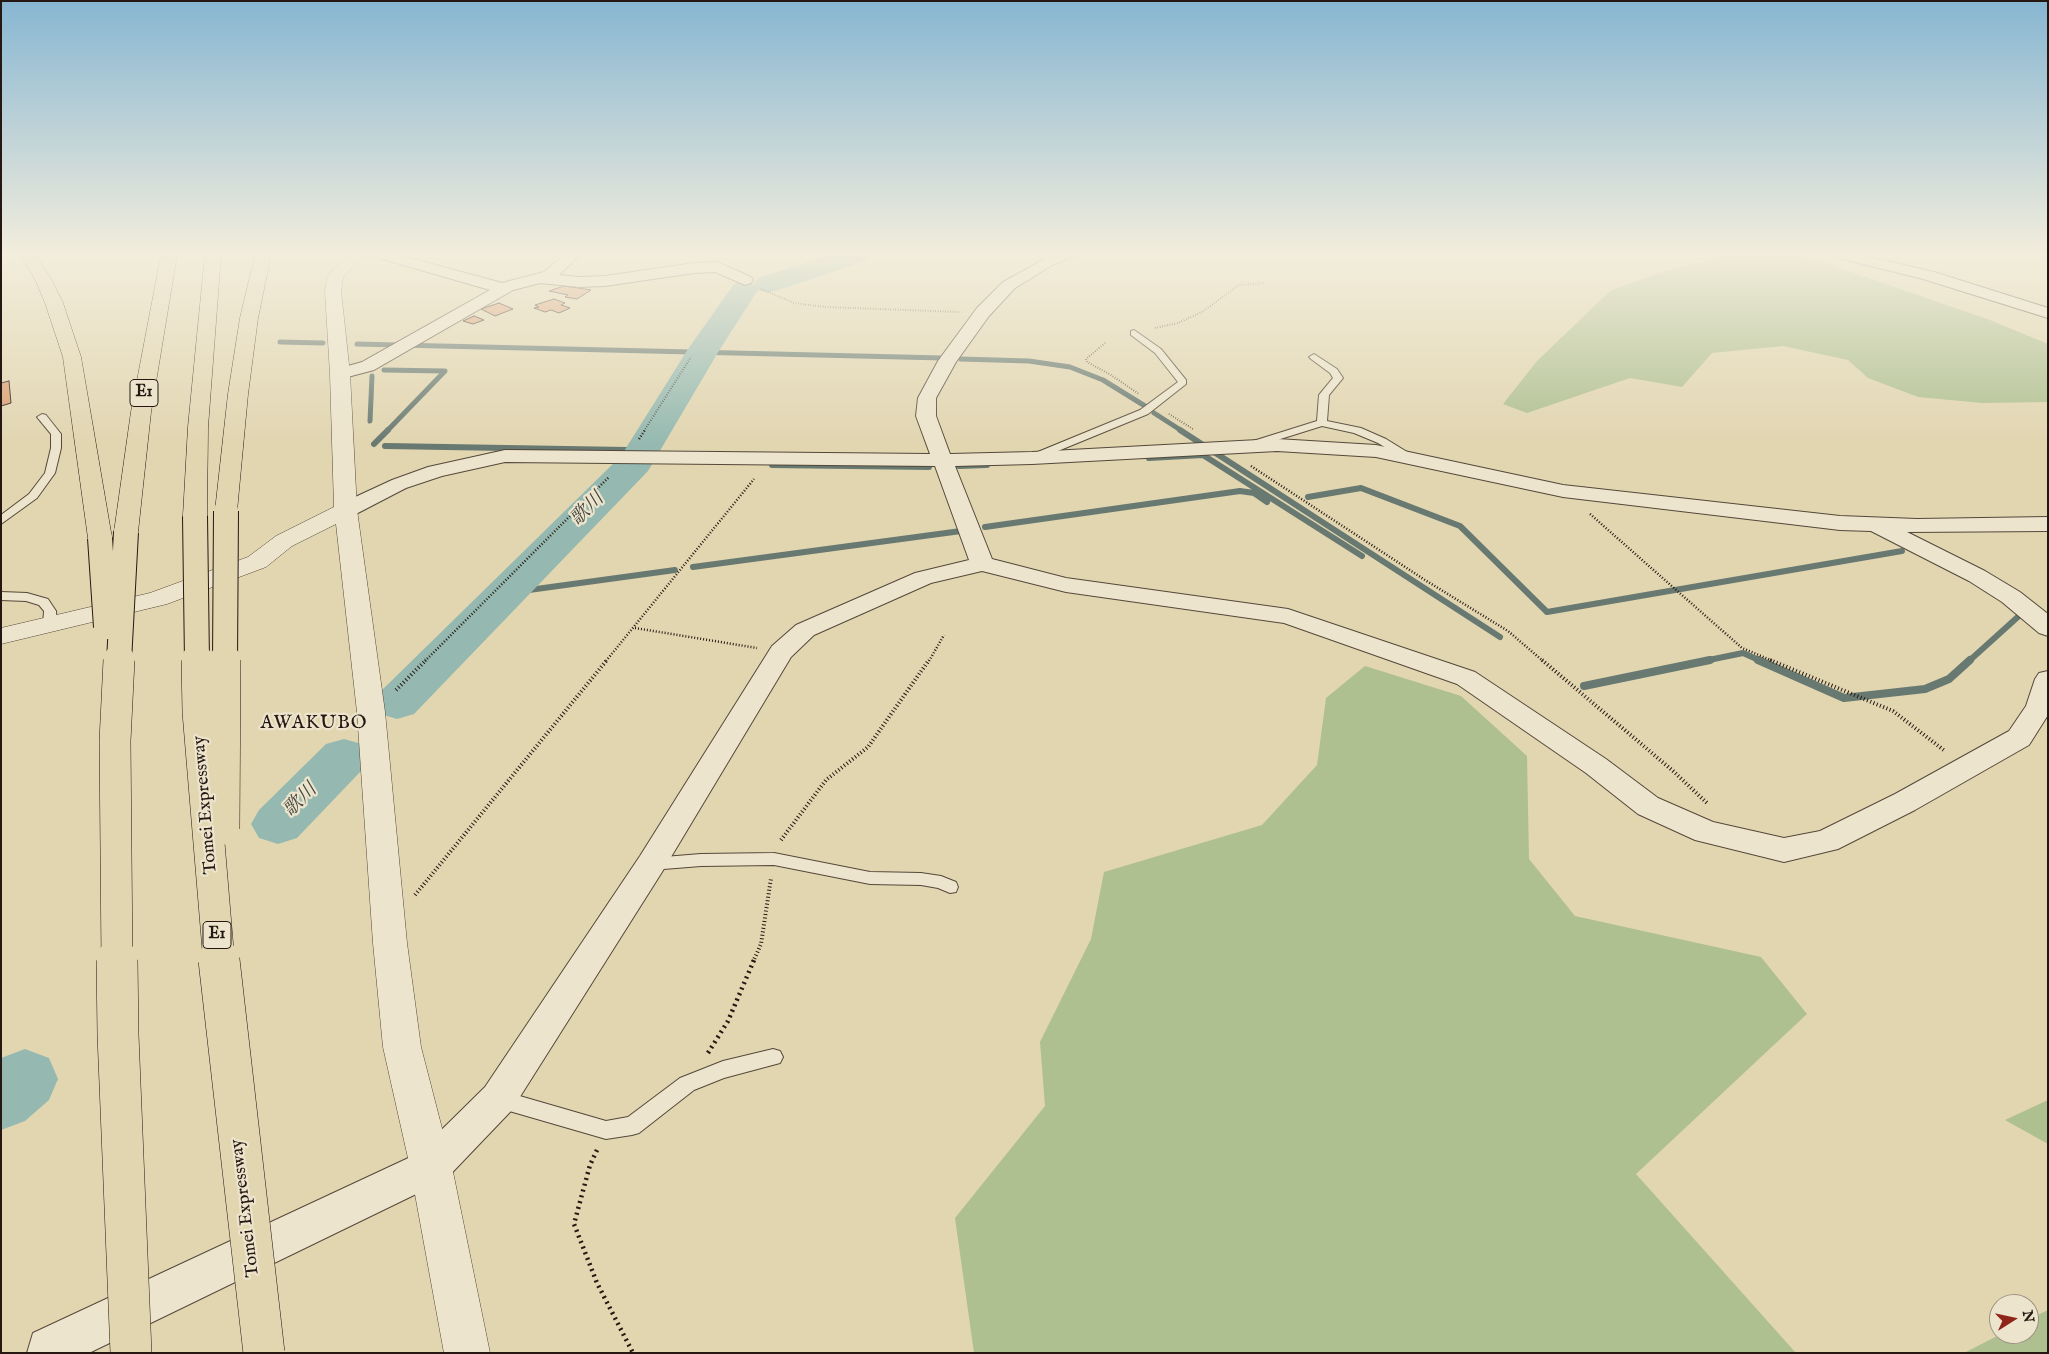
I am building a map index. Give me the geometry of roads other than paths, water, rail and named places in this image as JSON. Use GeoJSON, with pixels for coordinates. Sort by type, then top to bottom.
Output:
{"type":"FeatureCollection","features":[{"type":"Feature","properties":{"kind":"highway"},"geometry":{"type":"LineString","coordinates":[[60,318],[72,357],[100,538],[115,741]]}},
{"type":"Feature","properties":{"kind":"highway","name":"E1"},"geometry":{"type":"LineString","coordinates":[[131,1353],[118,1035],[115,741],[126,532],[140,412],[156,318]]}},
{"type":"Feature","properties":{"kind":"highway","name":"Tomei Expressway"},"geometry":{"type":"LineString","coordinates":[[207,318],[198,427],[211,513],[198,712],[223,1007],[264,1353]]}},
{"type":"Feature","properties":{"kind":"highway"},"geometry":{"type":"LineString","coordinates":[[211,513],[238,394],[249,318]]}},
{"type":"Feature","properties":{"kind":"street"},"geometry":{"type":"LineString","coordinates":[[335,318],[340,374],[346,510],[371,712],[389,929],[402,1047],[431,1167],[467,1353]]}},
{"type":"Feature","properties":{"kind":"street"},"geometry":{"type":"LineString","coordinates":[[340,374],[368,366],[452,318]]}},
{"type":"Feature","properties":{"kind":"street"},"geometry":{"type":"LineString","coordinates":[[979,318],[947,361],[927,398],[926,416],[982,564]]}},
{"type":"Feature","properties":{"kind":"street"},"geometry":{"type":"LineString","coordinates":[[1,636],[158,599],[257,562],[284,541],[399,484],[436,471],[490,458],[537,455],[942,460],[1032,458],[1251,445],[1330,447],[1376,451],[1408,457],[1563,491],[1840,523],[1917,526],[2048,524]]}},
{"type":"Feature","properties":{"kind":"street"},"geometry":{"type":"LineString","coordinates":[[1874,524],[1977,576],[2011,597],[2048,628]]}},
{"type":"Feature","properties":{"kind":"street"},"geometry":{"type":"LineString","coordinates":[[49,1353],[49,1348],[431,1167],[498,1099],[651,864],[781,652],[805,630],[923,578],[982,564],[1066,585],[1288,616],[1466,678],[1596,766],[1648,806],[1706,832],[1784,850],[1827,841],[1904,802],[2018,738],[2040,707],[2048,679]]}},
{"type":"Feature","properties":{"kind":"lane"},"geometry":{"type":"LineString","coordinates":[[1032,458],[1144,412],[1183,382],[1158,352],[1134,333]]}},
{"type":"Feature","properties":{"kind":"lane"},"geometry":{"type":"LineString","coordinates":[[1314,358],[1334,371],[1338,378],[1324,395],[1322,423]]}},
{"type":"Feature","properties":{"kind":"lane"},"geometry":{"type":"LineString","coordinates":[[1,521],[33,496],[46,482],[50,472],[56,448],[56,434],[42,416]]}},
{"type":"Feature","properties":{"kind":"lane"},"geometry":{"type":"LineString","coordinates":[[1251,445],[1322,423],[1356,430],[1408,457]]}},
{"type":"Feature","properties":{"kind":"lane"},"geometry":{"type":"LineString","coordinates":[[1,596],[27,596],[44,602],[50,611],[50,625]]}},
{"type":"Feature","properties":{"kind":"lane"},"geometry":{"type":"LineString","coordinates":[[651,864],[701,860],[774,859],[870,878],[920,879],[941,882],[950,887]]}},
{"type":"Feature","properties":{"kind":"lane"},"geometry":{"type":"LineString","coordinates":[[498,1099],[606,1130],[632,1126],[686,1084],[723,1070],[773,1057]]}},
{"type":"Feature","properties":{"kind":"waterway","name":"歌川"},"geometry":{"type":"LineString","coordinates":[[397,703],[635,463],[725,318]]}},
{"type":"Feature","properties":{"kind":"waterway"},"geometry":{"type":"LineString","coordinates":[[280,342],[323,343]]}},
{"type":"Feature","properties":{"kind":"waterway"},"geometry":{"type":"LineString","coordinates":[[357,344],[943,358]]}},
{"type":"Feature","properties":{"kind":"waterway"},"geometry":{"type":"LineString","coordinates":[[961,359],[1029,361],[1070,367],[1103,380],[1145,406]]}},
{"type":"Feature","properties":{"kind":"waterway"},"geometry":{"type":"LineString","coordinates":[[384,370],[445,371],[387,431]]}},
{"type":"Feature","properties":{"kind":"waterway"},"geometry":{"type":"LineString","coordinates":[[370,421],[372,376]]}},
{"type":"Feature","properties":{"kind":"waterway"},"geometry":{"type":"LineString","coordinates":[[1154,413],[1182,431]]}},
{"type":"Feature","properties":{"kind":"waterway"},"geometry":{"type":"LineString","coordinates":[[1180,430],[1500,637]]}},
{"type":"Feature","properties":{"kind":"waterway"},"geometry":{"type":"LineString","coordinates":[[374,444],[387,431]]}},
{"type":"Feature","properties":{"kind":"waterway"},"geometry":{"type":"LineString","coordinates":[[385,446],[627,450]]}},
{"type":"Feature","properties":{"kind":"waterway"},"geometry":{"type":"LineString","coordinates":[[1149,458],[1203,455],[1362,556]]}},
{"type":"Feature","properties":{"kind":"waterway"},"geometry":{"type":"LineString","coordinates":[[772,465],[929,467]]}},
{"type":"Feature","properties":{"kind":"waterway"},"geometry":{"type":"LineString","coordinates":[[959,466],[987,465]]}},
{"type":"Feature","properties":{"kind":"waterway"},"geometry":{"type":"LineString","coordinates":[[1308,497],[1361,488],[1460,526],[1547,612],[1902,551]]}},
{"type":"Feature","properties":{"kind":"waterway"},"geometry":{"type":"LineString","coordinates":[[985,527],[1240,491],[1254,493],[1267,502]]}},
{"type":"Feature","properties":{"kind":"waterway"},"geometry":{"type":"LineString","coordinates":[[693,567],[961,531]]}},
{"type":"Feature","properties":{"kind":"waterway"},"geometry":{"type":"LineString","coordinates":[[507,593],[675,570]]}},
{"type":"Feature","properties":{"kind":"waterway"},"geometry":{"type":"LineString","coordinates":[[1969,661],[2020,615]]}},
{"type":"Feature","properties":{"kind":"waterway"},"geometry":{"type":"LineString","coordinates":[[1704,661],[1743,653],[1761,661]]}},
{"type":"Feature","properties":{"kind":"waterway"},"geometry":{"type":"LineString","coordinates":[[1584,686],[1710,660]]}},
{"type":"Feature","properties":{"kind":"waterway"},"geometry":{"type":"LineString","coordinates":[[1758,660],[1844,698],[1925,689],[1949,679],[1970,660]]}},
{"type":"Feature","properties":{"kind":"waterway","name":"歌川"},"geometry":{"type":"LineString","coordinates":[[278,824],[344,757]]}},
{"type":"Feature","properties":{"kind":"waterway","name":"歌川"},"geometry":{"type":"LineString","coordinates":[[1,1099],[25,1079]]}},
{"type":"Feature","properties":{"kind":"district","name":"AWAKUBO"},"geometry":{"type":"Point","coordinates":[314,724]}}]}
